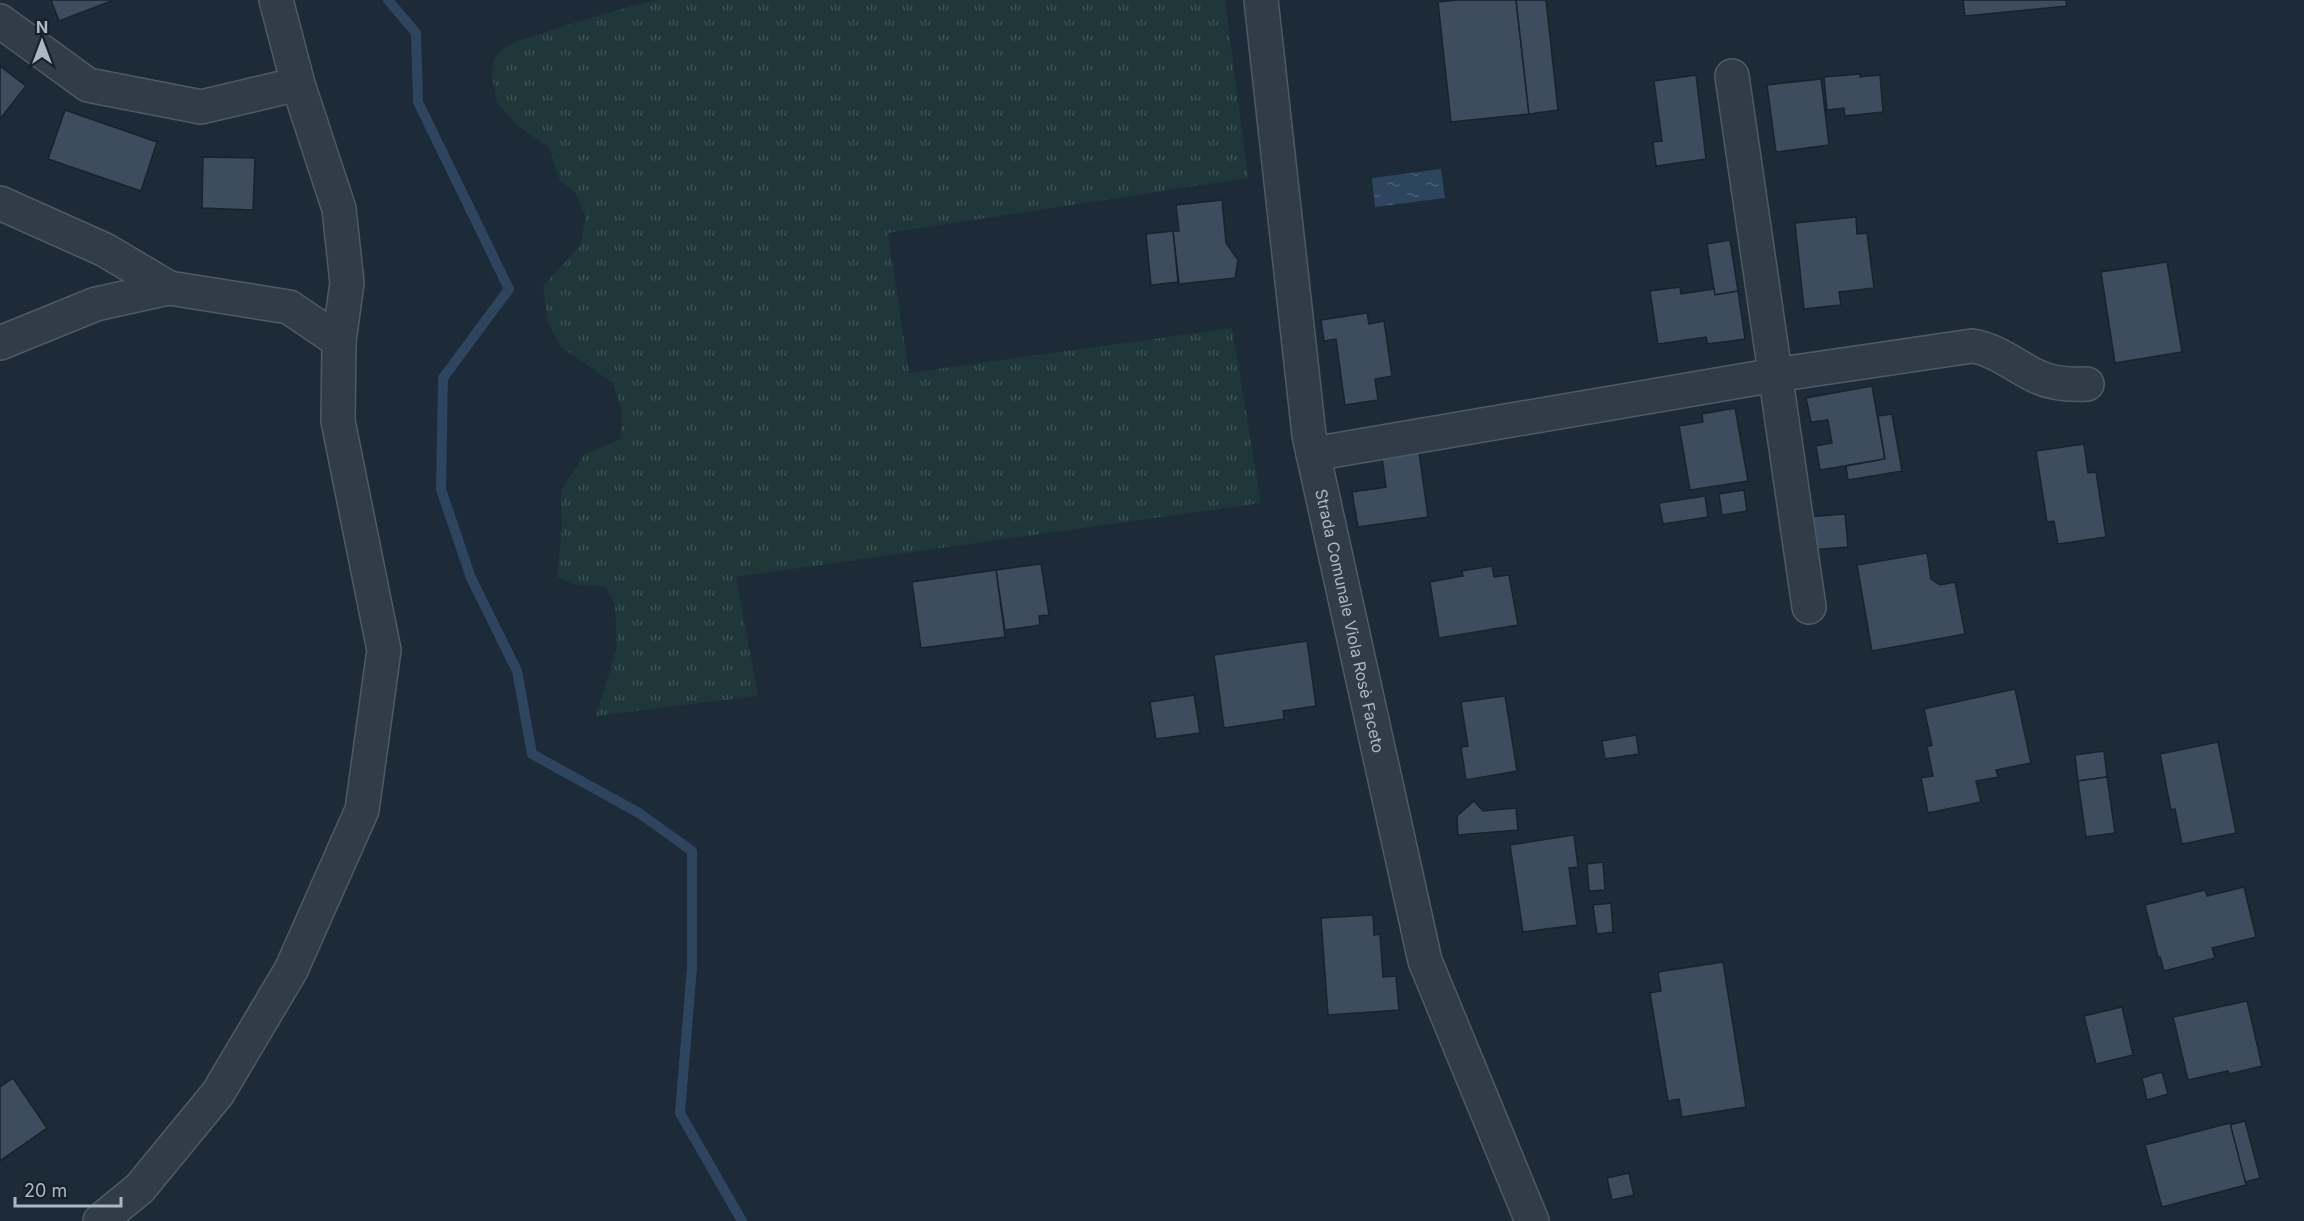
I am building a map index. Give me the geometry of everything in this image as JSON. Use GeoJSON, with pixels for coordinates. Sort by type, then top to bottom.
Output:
{"type":"FeatureCollection","features":[{"type":"Feature","properties":{"kind":"street"},"geometry":{"type":"LineString","coordinates":[[100,1221],[140,1188],[218,1093],[291,970],[362,810],[384,650],[338,421],[339,341],[347,283],[339,209],[298,84],[276,0]]}},
{"type":"Feature","properties":{"kind":"street","name":"Strada Comunale Viola Rosè Faceto"},"geometry":{"type":"LineString","coordinates":[[1261,0],[1309,435],[1425,961],[1532,1221]]}},
{"type":"Feature","properties":{"kind":"street"},"geometry":{"type":"LineString","coordinates":[[0,21],[88,85],[201,107],[298,84]]}},
{"type":"Feature","properties":{"kind":"street"},"geometry":{"type":"LineString","coordinates":[[1732,76],[1809,607]]}},
{"type":"Feature","properties":{"kind":"street"},"geometry":{"type":"LineString","coordinates":[[0,203],[105,250],[169,288]]}},
{"type":"Feature","properties":{"kind":"street"},"geometry":{"type":"LineString","coordinates":[[0,343],[96,304],[169,288],[289,307],[339,341]]}},
{"type":"Feature","properties":{"kind":"street"},"geometry":{"type":"LineString","coordinates":[[1313,454],[1775,375],[1972,346],[1985,348],[2051,382],[2087,384]]}},
{"type":"Feature","properties":{"kind":"green space"},"geometry":{"type":"Polygon","coordinates":[[[656,0],[1225,0],[1248,178],[888,233],[909,373],[1232,328],[1261,503],[736,577],[758,696],[596,716],[617,647],[615,605],[605,587],[572,584],[557,577],[562,528],[561,490],[585,454],[621,439],[622,412],[613,383],[561,347],[548,323],[543,286],[580,246],[586,217],[575,192],[560,181],[549,147],[519,127],[497,103],[492,75],[494,59],[502,50],[515,42],[599,15],[656,0]]]}},
{"type":"Feature","properties":{"kind":"water"},"geometry":{"type":"Polygon","coordinates":[[[1441,169],[1445,198],[1375,207],[1372,178],[1441,169]]]}},
{"type":"Feature","properties":{"kind":"building"},"geometry":{"type":"Polygon","coordinates":[[[51,0],[114,0],[59,21],[51,0]]]}},
{"type":"Feature","properties":{"kind":"building"},"geometry":{"type":"Polygon","coordinates":[[[1516,0],[1529,114],[1451,122],[1438,2],[1516,0]]]}},
{"type":"Feature","properties":{"kind":"building"},"geometry":{"type":"Polygon","coordinates":[[[1516,0],[1546,0],[1558,110],[1529,114],[1516,0]]]}},
{"type":"Feature","properties":{"kind":"building"},"geometry":{"type":"Polygon","coordinates":[[[1963,0],[2066,0],[2067,6],[1965,16],[1963,0]]]}},
{"type":"Feature","properties":{"kind":"building"},"geometry":{"type":"Polygon","coordinates":[[[0,66],[26,86],[0,119],[0,66]]]}},
{"type":"Feature","properties":{"kind":"building"},"geometry":{"type":"Polygon","coordinates":[[[1860,74],[1860,77],[1880,75],[1883,112],[1845,116],[1844,108],[1827,110],[1824,77],[1860,74]]]}},
{"type":"Feature","properties":{"kind":"building"},"geometry":{"type":"Polygon","coordinates":[[[1696,75],[1706,159],[1656,166],[1653,142],[1662,141],[1654,81],[1696,75]]]}},
{"type":"Feature","properties":{"kind":"building"},"geometry":{"type":"Polygon","coordinates":[[[1821,79],[1829,145],[1776,152],[1767,85],[1821,79]]]}},
{"type":"Feature","properties":{"kind":"building"},"geometry":{"type":"Polygon","coordinates":[[[65,110],[157,142],[141,191],[48,159],[65,110]]]}},
{"type":"Feature","properties":{"kind":"building"},"geometry":{"type":"Polygon","coordinates":[[[203,157],[255,158],[253,210],[202,208],[203,157]]]}},
{"type":"Feature","properties":{"kind":"building"},"geometry":{"type":"Polygon","coordinates":[[[1222,200],[1226,243],[1238,260],[1235,278],[1179,284],[1173,231],[1179,231],[1176,205],[1222,200]]]}},
{"type":"Feature","properties":{"kind":"building"},"geometry":{"type":"Polygon","coordinates":[[[1856,217],[1857,234],[1867,233],[1874,288],[1839,292],[1841,305],[1804,309],[1795,223],[1856,217]]]}},
{"type":"Feature","properties":{"kind":"building"},"geometry":{"type":"Polygon","coordinates":[[[1173,231],[1178,282],[1151,285],[1146,234],[1173,231]]]}},
{"type":"Feature","properties":{"kind":"building"},"geometry":{"type":"Polygon","coordinates":[[[1730,240],[1738,291],[1715,295],[1707,244],[1730,240]]]}},
{"type":"Feature","properties":{"kind":"building"},"geometry":{"type":"Polygon","coordinates":[[[2167,262],[2182,352],[2115,363],[2101,272],[2167,262]]]}},
{"type":"Feature","properties":{"kind":"building"},"geometry":{"type":"Polygon","coordinates":[[[1680,287],[1681,294],[1714,289],[1715,295],[1738,291],[1745,339],[1708,344],[1706,337],[1658,344],[1650,291],[1680,287]]]}},
{"type":"Feature","properties":{"kind":"building"},"geometry":{"type":"Polygon","coordinates":[[[1367,313],[1369,324],[1384,321],[1392,376],[1375,379],[1378,400],[1345,405],[1336,339],[1324,341],[1321,320],[1367,313]]]}},
{"type":"Feature","properties":{"kind":"building"},"geometry":{"type":"Polygon","coordinates":[[[1872,386],[1885,459],[1820,470],[1816,446],[1832,443],[1828,420],[1811,422],[1806,398],[1872,386]]]}},
{"type":"Feature","properties":{"kind":"building"},"geometry":{"type":"Polygon","coordinates":[[[1735,408],[1748,481],[1690,490],[1679,426],[1703,422],[1702,414],[1735,408]]]}},
{"type":"Feature","properties":{"kind":"building"},"geometry":{"type":"Polygon","coordinates":[[[1892,414],[1902,471],[1848,480],[1846,466],[1885,459],[1878,416],[1892,414]]]}},
{"type":"Feature","properties":{"kind":"building"},"geometry":{"type":"Polygon","coordinates":[[[2084,444],[2088,473],[2096,472],[2106,537],[2058,544],[2054,521],[2047,522],[2036,451],[2084,444]]]}},
{"type":"Feature","properties":{"kind":"building"},"geometry":{"type":"Polygon","coordinates":[[[1418,445],[1428,517],[1358,527],[1352,492],[1386,487],[1381,450],[1418,445]]]}},
{"type":"Feature","properties":{"kind":"building"},"geometry":{"type":"Polygon","coordinates":[[[1744,490],[1747,511],[1722,515],[1719,494],[1744,490]]]}},
{"type":"Feature","properties":{"kind":"building"},"geometry":{"type":"Polygon","coordinates":[[[1705,496],[1708,517],[1663,524],[1659,503],[1705,496]]]}},
{"type":"Feature","properties":{"kind":"building"},"geometry":{"type":"Polygon","coordinates":[[[1845,514],[1848,547],[1809,550],[1806,517],[1845,514]]]}},
{"type":"Feature","properties":{"kind":"building"},"geometry":{"type":"Polygon","coordinates":[[[1927,553],[1931,579],[1940,585],[1955,582],[1965,634],[1872,651],[1857,565],[1927,553]]]}},
{"type":"Feature","properties":{"kind":"building"},"geometry":{"type":"Polygon","coordinates":[[[1041,564],[1049,615],[1039,616],[1040,625],[1005,630],[996,570],[1041,564]]]}},
{"type":"Feature","properties":{"kind":"building"},"geometry":{"type":"Polygon","coordinates":[[[1492,566],[1494,577],[1509,575],[1518,625],[1439,638],[1430,582],[1463,576],[1462,571],[1492,566]]]}},
{"type":"Feature","properties":{"kind":"building"},"geometry":{"type":"Polygon","coordinates":[[[996,570],[1005,637],[921,648],[912,582],[996,570]]]}},
{"type":"Feature","properties":{"kind":"building"},"geometry":{"type":"Polygon","coordinates":[[[1307,641],[1316,706],[1283,711],[1284,719],[1224,728],[1214,655],[1307,641]]]}},
{"type":"Feature","properties":{"kind":"building"},"geometry":{"type":"Polygon","coordinates":[[[2015,689],[2031,763],[1996,770],[1998,777],[1976,781],[1981,802],[1928,813],[1921,778],[1933,776],[1927,747],[1932,745],[1924,709],[2015,689]]]}},
{"type":"Feature","properties":{"kind":"building"},"geometry":{"type":"Polygon","coordinates":[[[1194,695],[1200,733],[1156,739],[1150,702],[1194,695]]]}},
{"type":"Feature","properties":{"kind":"building"},"geometry":{"type":"Polygon","coordinates":[[[1505,696],[1517,771],[1466,780],[1461,747],[1468,746],[1461,702],[1505,696]]]}},
{"type":"Feature","properties":{"kind":"building"},"geometry":{"type":"Polygon","coordinates":[[[1636,735],[1639,754],[1605,759],[1602,741],[1636,735]]]}},
{"type":"Feature","properties":{"kind":"building"},"geometry":{"type":"Polygon","coordinates":[[[2218,742],[2236,833],[2182,844],[2175,809],[2171,810],[2160,754],[2218,742]]]}},
{"type":"Feature","properties":{"kind":"building"},"geometry":{"type":"Polygon","coordinates":[[[2104,751],[2107,777],[2078,781],[2075,755],[2104,751]]]}},
{"type":"Feature","properties":{"kind":"building"},"geometry":{"type":"Polygon","coordinates":[[[2107,777],[2115,833],[2086,837],[2078,781],[2107,777]]]}},
{"type":"Feature","properties":{"kind":"building"},"geometry":{"type":"Polygon","coordinates":[[[1474,801],[1483,811],[1516,808],[1518,830],[1458,835],[1457,816],[1474,801]]]}},
{"type":"Feature","properties":{"kind":"building"},"geometry":{"type":"Polygon","coordinates":[[[1574,835],[1578,867],[1569,868],[1577,925],[1523,932],[1510,845],[1574,835]]]}},
{"type":"Feature","properties":{"kind":"building"},"geometry":{"type":"Polygon","coordinates":[[[1603,862],[1605,890],[1589,891],[1587,864],[1603,862]]]}},
{"type":"Feature","properties":{"kind":"building"},"geometry":{"type":"Polygon","coordinates":[[[2244,887],[2256,937],[2212,948],[2215,958],[2164,971],[2160,957],[2158,957],[2145,905],[2205,890],[2207,896],[2244,887]]]}},
{"type":"Feature","properties":{"kind":"building"},"geometry":{"type":"Polygon","coordinates":[[[1611,903],[1613,932],[1597,934],[1593,905],[1611,903]]]}},
{"type":"Feature","properties":{"kind":"building"},"geometry":{"type":"Polygon","coordinates":[[[1373,915],[1374,935],[1380,934],[1383,977],[1396,976],[1399,1010],[1328,1015],[1321,918],[1373,915]]]}},
{"type":"Feature","properties":{"kind":"building"},"geometry":{"type":"Polygon","coordinates":[[[1723,962],[1746,1107],[1682,1117],[1679,1099],[1668,1101],[1650,993],[1661,991],[1658,972],[1723,962]]]}},
{"type":"Feature","properties":{"kind":"building"},"geometry":{"type":"Polygon","coordinates":[[[2247,1001],[2262,1066],[2188,1080],[2173,1017],[2247,1001]]]}},
{"type":"Feature","properties":{"kind":"building"},"geometry":{"type":"Polygon","coordinates":[[[2122,1007],[2133,1055],[2096,1064],[2084,1016],[2122,1007]]]}},
{"type":"Feature","properties":{"kind":"building"},"geometry":{"type":"Polygon","coordinates":[[[2162,1072],[2168,1094],[2147,1100],[2142,1078],[2162,1072]]]}},
{"type":"Feature","properties":{"kind":"building"},"geometry":{"type":"Polygon","coordinates":[[[13,1078],[47,1128],[0,1161],[0,1087],[13,1078]]]}},
{"type":"Feature","properties":{"kind":"building"},"geometry":{"type":"Polygon","coordinates":[[[2245,1121],[2260,1178],[2245,1182],[2230,1125],[2245,1121]]]}},
{"type":"Feature","properties":{"kind":"building"},"geometry":{"type":"Polygon","coordinates":[[[2230,1123],[2246,1185],[2162,1207],[2145,1145],[2230,1123]]]}},
{"type":"Feature","properties":{"kind":"building"},"geometry":{"type":"Polygon","coordinates":[[[1629,1173],[1634,1195],[1612,1200],[1607,1178],[1629,1173]]]}},
{"type":"Feature","properties":{"kind":"waterway"},"geometry":{"type":"LineString","coordinates":[[388,0],[416,33],[418,102],[509,289],[443,378],[441,489],[471,578],[517,671],[532,754],[639,813],[692,851],[692,967],[680,1113],[742,1221]]}}]}
